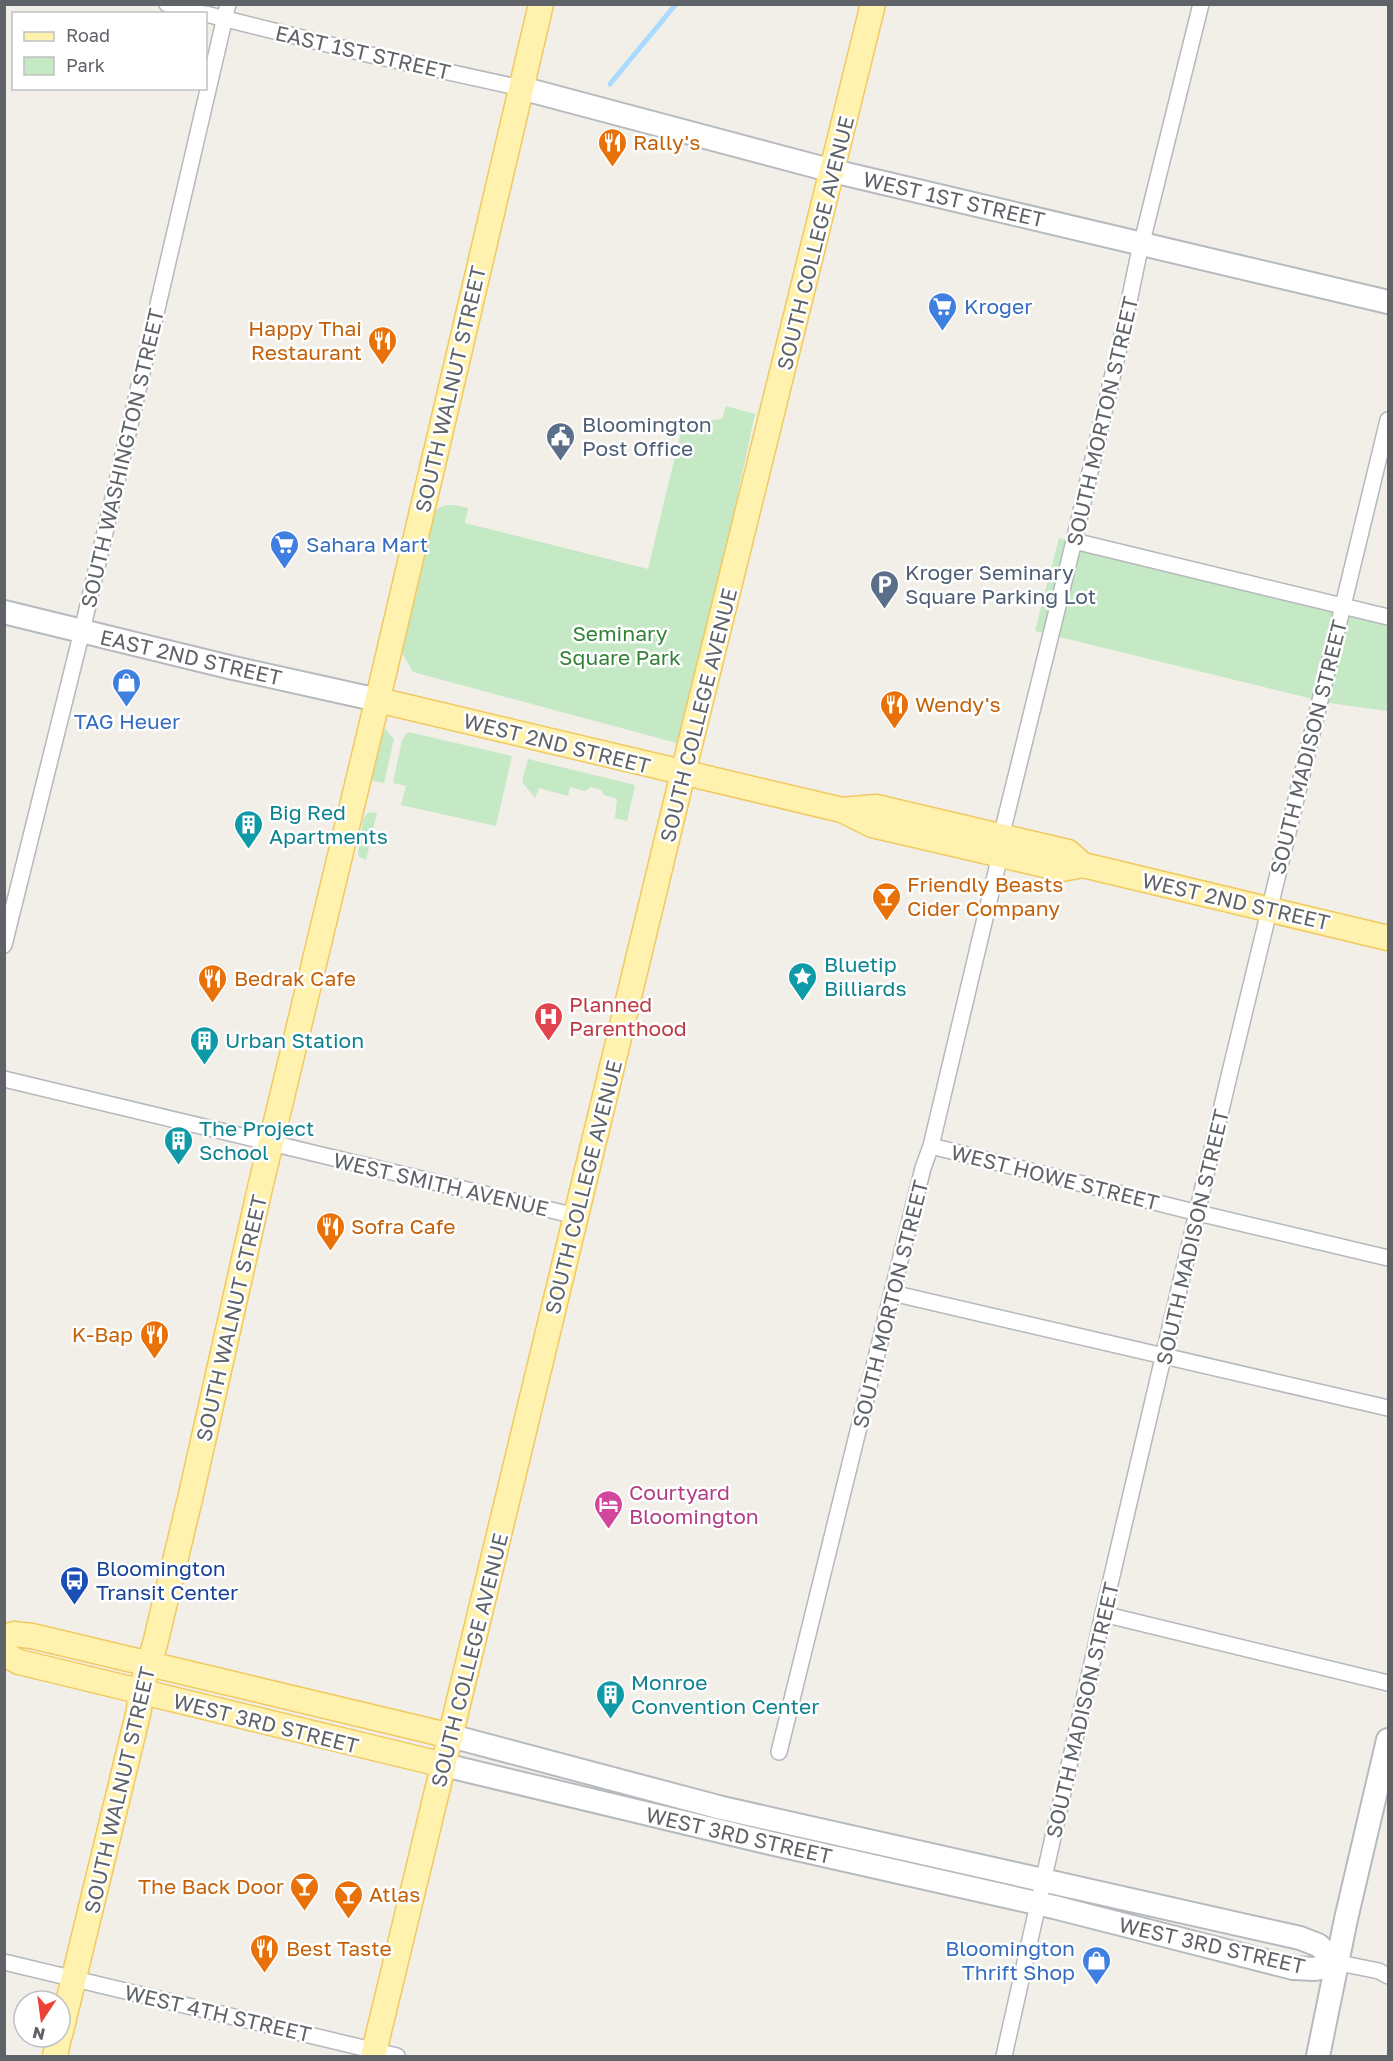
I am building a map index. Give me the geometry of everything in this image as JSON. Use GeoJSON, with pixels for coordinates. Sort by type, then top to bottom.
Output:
{"type":"FeatureCollection","features":[{"type":"Feature","properties":{"kind":"main road","name":"SOUTH WALNUT STREET"},"geometry":{"type":"LineString","coordinates":[[72,1989],[139,1710],[140,1692],[155,1644],[190,1499],[323,922],[378,700],[541,4]]}},
{"type":"Feature","properties":{"kind":"main road","name":"SOUTH COLLEGE AVENUE"},"geometry":{"type":"LineString","coordinates":[[382,2055],[451,1736],[683,773],[873,4]]}},
{"type":"Feature","properties":{"kind":"main road","name":"WEST 2ND STREET"},"geometry":{"type":"LineString","coordinates":[[378,700],[842,810],[876,807],[946,833],[1000,846],[1068,852],[1083,865],[1389,938]]}},
{"type":"Feature","properties":{"kind":"main road","name":"WEST 3RD STREET"},"geometry":{"type":"LineString","coordinates":[[4,1637],[14,1634],[26,1635],[451,1736]]}},
{"type":"Feature","properties":{"kind":"main road","name":"WEST 3RD STREET"},"geometry":{"type":"LineString","coordinates":[[4,1654],[19,1662],[444,1766]]}},
{"type":"Feature","properties":{"kind":"street","name":"EAST 1ST STREET"},"geometry":{"type":"LineString","coordinates":[[167,4],[197,12]]}},
{"type":"Feature","properties":{"kind":"street","name":"SOUTH MORTON STREET"},"geometry":{"type":"LineString","coordinates":[[779,1752],[892,1293],[931,1146],[1142,243],[1201,4]]}},
{"type":"Feature","properties":{"kind":"street","name":"EAST 1ST STREET"},"geometry":{"type":"LineString","coordinates":[[207,14],[226,11],[371,55],[521,88]]}},
{"type":"Feature","properties":{"kind":"street","name":"SOUTH WASHINGTON STREET"},"geometry":{"type":"LineString","coordinates":[[4,945],[82,631],[226,11]]}},
{"type":"Feature","properties":{"kind":"street","name":"WEST 1ST STREET"},"geometry":{"type":"LineString","coordinates":[[521,88],[833,171],[1389,302]]}},
{"type":"Feature","properties":{"kind":"street","name":"SOUTH MADISON STREET"},"geometry":{"type":"LineString","coordinates":[[1004,2056],[1103,1614],[1268,909],[1389,420]]}},
{"type":"Feature","properties":{"kind":"street"},"geometry":{"type":"LineString","coordinates":[[1074,541],[1389,616]]}},
{"type":"Feature","properties":{"kind":"street","name":"EAST 2ND STREET"},"geometry":{"type":"LineString","coordinates":[[4,612],[378,700]]}},
{"type":"Feature","properties":{"kind":"street","name":"WEST SMITH AVENUE"},"geometry":{"type":"LineString","coordinates":[[4,1079],[576,1216]]}},
{"type":"Feature","properties":{"kind":"street","name":"WEST HOWE STREET"},"geometry":{"type":"LineString","coordinates":[[931,1146],[1389,1258]]}},
{"type":"Feature","properties":{"kind":"street"},"geometry":{"type":"LineString","coordinates":[[892,1293],[1164,1358],[1389,1408]]}},
{"type":"Feature","properties":{"kind":"street"},"geometry":{"type":"LineString","coordinates":[[1103,1614],[1389,1683]]}},
{"type":"Feature","properties":{"kind":"street","name":"WEST 3RD STREET"},"geometry":{"type":"LineString","coordinates":[[451,1736],[692,1801],[1305,1940],[1321,1948],[1339,1963]]}},
{"type":"Feature","properties":{"kind":"street"},"geometry":{"type":"LineString","coordinates":[[1318,2056],[1339,1963],[1346,1919],[1389,1740]]}},
{"type":"Feature","properties":{"kind":"street","name":"WEST 3RD STREET"},"geometry":{"type":"LineString","coordinates":[[444,1766],[745,1838],[1038,1903],[1293,1968],[1315,1969],[1339,1963],[1378,1971],[1389,1976]]}},
{"type":"Feature","properties":{"kind":"street","name":"WEST 4TH STREET"},"geometry":{"type":"LineString","coordinates":[[4,1962],[382,2055]]}},
{"type":"Feature","properties":{"kind":"green space","name":"Seminary Square Park"},"geometry":{"type":"Polygon","coordinates":[[[726,406],[755,414],[684,745],[413,672],[401,651],[433,514],[437,510],[449,505],[468,508],[465,523],[648,569],[683,423],[722,419],[726,406]]]}},
{"type":"Feature","properties":{"kind":"green space"},"geometry":{"type":"Polygon","coordinates":[[[1059,538],[1388,616],[1388,711],[1329,703],[1035,631],[1059,538]]]}},
{"type":"Feature","properties":{"kind":"green space"},"geometry":{"type":"Polygon","coordinates":[[[380,728],[385,729],[394,739],[384,783],[373,781],[370,777],[380,728]]]}},
{"type":"Feature","properties":{"kind":"green space"},"geometry":{"type":"Polygon","coordinates":[[[408,732],[512,756],[496,826],[401,805],[406,786],[393,783],[402,740],[408,732]]]}},
{"type":"Feature","properties":{"kind":"green space"},"geometry":{"type":"Polygon","coordinates":[[[528,759],[635,785],[627,821],[615,818],[617,799],[604,795],[601,790],[591,787],[585,791],[570,787],[568,796],[539,788],[535,798],[522,782],[528,759]]]}},
{"type":"Feature","properties":{"kind":"green space"},"geometry":{"type":"Polygon","coordinates":[[[369,812],[377,813],[366,860],[359,857],[358,853],[363,819],[369,812]]]}},
{"type":"Feature","properties":{"kind":"waterway"},"geometry":{"type":"LineString","coordinates":[[610,84],[676,4]]}},
{"type":"Feature","properties":{"kind":"place","name":"Rally's"},"geometry":{"type":"Point","coordinates":[612,168]}},
{"type":"Feature","properties":{"kind":"place","name":"Kroger"},"geometry":{"type":"Point","coordinates":[943,332]}},
{"type":"Feature","properties":{"kind":"place","name":"Happy Thai Restaurant"},"geometry":{"type":"Point","coordinates":[383,366]}},
{"type":"Feature","properties":{"kind":"place","name":"Bloomington Post Office"},"geometry":{"type":"Point","coordinates":[561,462]}},
{"type":"Feature","properties":{"kind":"place","name":"Sahara Mart"},"geometry":{"type":"Point","coordinates":[285,570]}},
{"type":"Feature","properties":{"kind":"place","name":"Kroger Seminary Square Parking Lot"},"geometry":{"type":"Point","coordinates":[884,610]}},
{"type":"Feature","properties":{"kind":"place","name":"TAG Heuer"},"geometry":{"type":"Point","coordinates":[127,708]}},
{"type":"Feature","properties":{"kind":"place","name":"Wendy's"},"geometry":{"type":"Point","coordinates":[894,730]}},
{"type":"Feature","properties":{"kind":"place","name":"Big Red Apartments"},"geometry":{"type":"Point","coordinates":[248,850]}},
{"type":"Feature","properties":{"kind":"place","name":"Friendly Beasts Cider Company"},"geometry":{"type":"Point","coordinates":[886,922]}},
{"type":"Feature","properties":{"kind":"place","name":"Bluetip Billiards"},"geometry":{"type":"Point","coordinates":[803,1002]}},
{"type":"Feature","properties":{"kind":"place","name":"Bedrak Cafe"},"geometry":{"type":"Point","coordinates":[213,1004]}},
{"type":"Feature","properties":{"kind":"place","name":"Planned Parenthood"},"geometry":{"type":"Point","coordinates":[548,1042]}},
{"type":"Feature","properties":{"kind":"place","name":"Urban Station"},"geometry":{"type":"Point","coordinates":[204,1066]}},
{"type":"Feature","properties":{"kind":"place","name":"The Project School"},"geometry":{"type":"Point","coordinates":[178,1166]}},
{"type":"Feature","properties":{"kind":"place","name":"Sofra Cafe"},"geometry":{"type":"Point","coordinates":[330,1252]}},
{"type":"Feature","properties":{"kind":"place","name":"K-Bap"},"geometry":{"type":"Point","coordinates":[154,1360]}},
{"type":"Feature","properties":{"kind":"place","name":"Courtyard Bloomington"},"geometry":{"type":"Point","coordinates":[608,1530]}},
{"type":"Feature","properties":{"kind":"place","name":"Bloomington Transit Center"},"geometry":{"type":"Point","coordinates":[75,1606]}},
{"type":"Feature","properties":{"kind":"place","name":"Monroe Convention Center"},"geometry":{"type":"Point","coordinates":[610,1720]}},
{"type":"Feature","properties":{"kind":"place","name":"The Back Door"},"geometry":{"type":"Point","coordinates":[305,1912]}},
{"type":"Feature","properties":{"kind":"place","name":"Atlas"},"geometry":{"type":"Point","coordinates":[348,1920]}},
{"type":"Feature","properties":{"kind":"place","name":"Best Taste"},"geometry":{"type":"Point","coordinates":[265,1974]}},
{"type":"Feature","properties":{"kind":"place","name":"Bloomington Thrift Shop"},"geometry":{"type":"Point","coordinates":[1096,1986]}}]}
